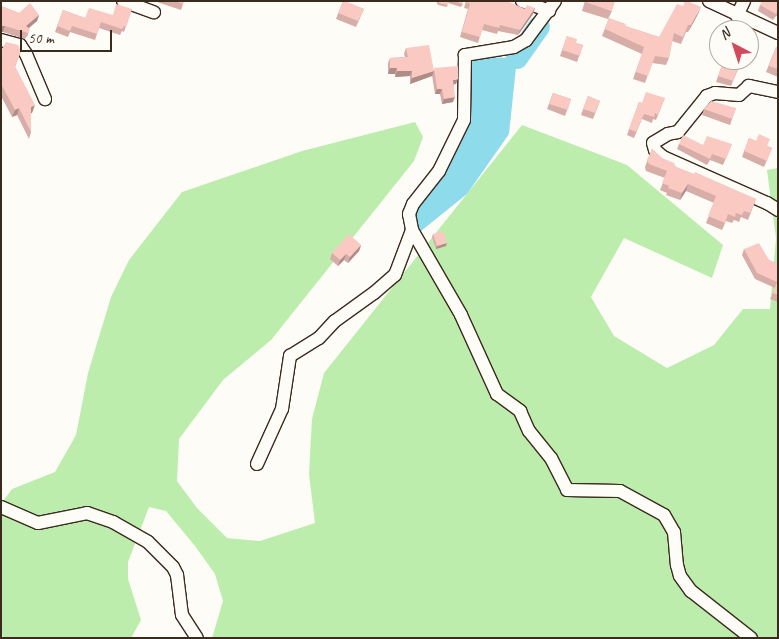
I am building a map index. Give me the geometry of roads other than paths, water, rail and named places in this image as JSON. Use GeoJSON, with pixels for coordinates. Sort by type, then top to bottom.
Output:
{"type":"FeatureCollection","features":[{"type":"Feature","properties":{"kind":"street"},"geometry":{"type":"LineString","coordinates":[[122,1],[154,12]]}},
{"type":"Feature","properties":{"kind":"street"},"geometry":{"type":"LineString","coordinates":[[522,1],[552,6],[526,40],[514,47],[465,55],[464,120],[439,171],[414,204],[409,214],[412,230],[461,315],[497,394],[520,411],[529,431],[551,458],[567,490],[620,491],[664,516],[674,532],[680,576],[690,591],[751,638]]}},
{"type":"Feature","properties":{"kind":"street"},"geometry":{"type":"LineString","coordinates":[[709,1],[737,16],[778,33]]}},
{"type":"Feature","properties":{"kind":"street"},"geometry":{"type":"LineString","coordinates":[[737,16],[744,1]]}},
{"type":"Feature","properties":{"kind":"street"},"geometry":{"type":"LineString","coordinates":[[1,40],[20,45],[26,54],[45,99]]}},
{"type":"Feature","properties":{"kind":"street"},"geometry":{"type":"LineString","coordinates":[[778,92],[749,86],[739,95],[715,93],[707,96],[678,132],[668,134],[653,143],[655,150],[663,157],[767,202],[778,210]]}},
{"type":"Feature","properties":{"kind":"street"},"geometry":{"type":"LineString","coordinates":[[257,464],[282,409],[290,356],[319,338],[335,321],[374,293],[395,275],[412,230]]}},
{"type":"Feature","properties":{"kind":"street"},"geometry":{"type":"LineString","coordinates":[[1,507],[38,523],[87,513],[113,522],[148,542],[173,568],[177,575],[182,615],[197,638]]}},
{"type":"Feature","properties":{"kind":"water"},"geometry":{"type":"Polygon","coordinates":[[[468,57],[517,58],[509,134],[467,194],[421,231],[412,215],[467,120],[468,57]]]}},
{"type":"Feature","properties":{"kind":"waterway"},"geometry":{"type":"LineString","coordinates":[[517,58],[539,27]]}}]}
